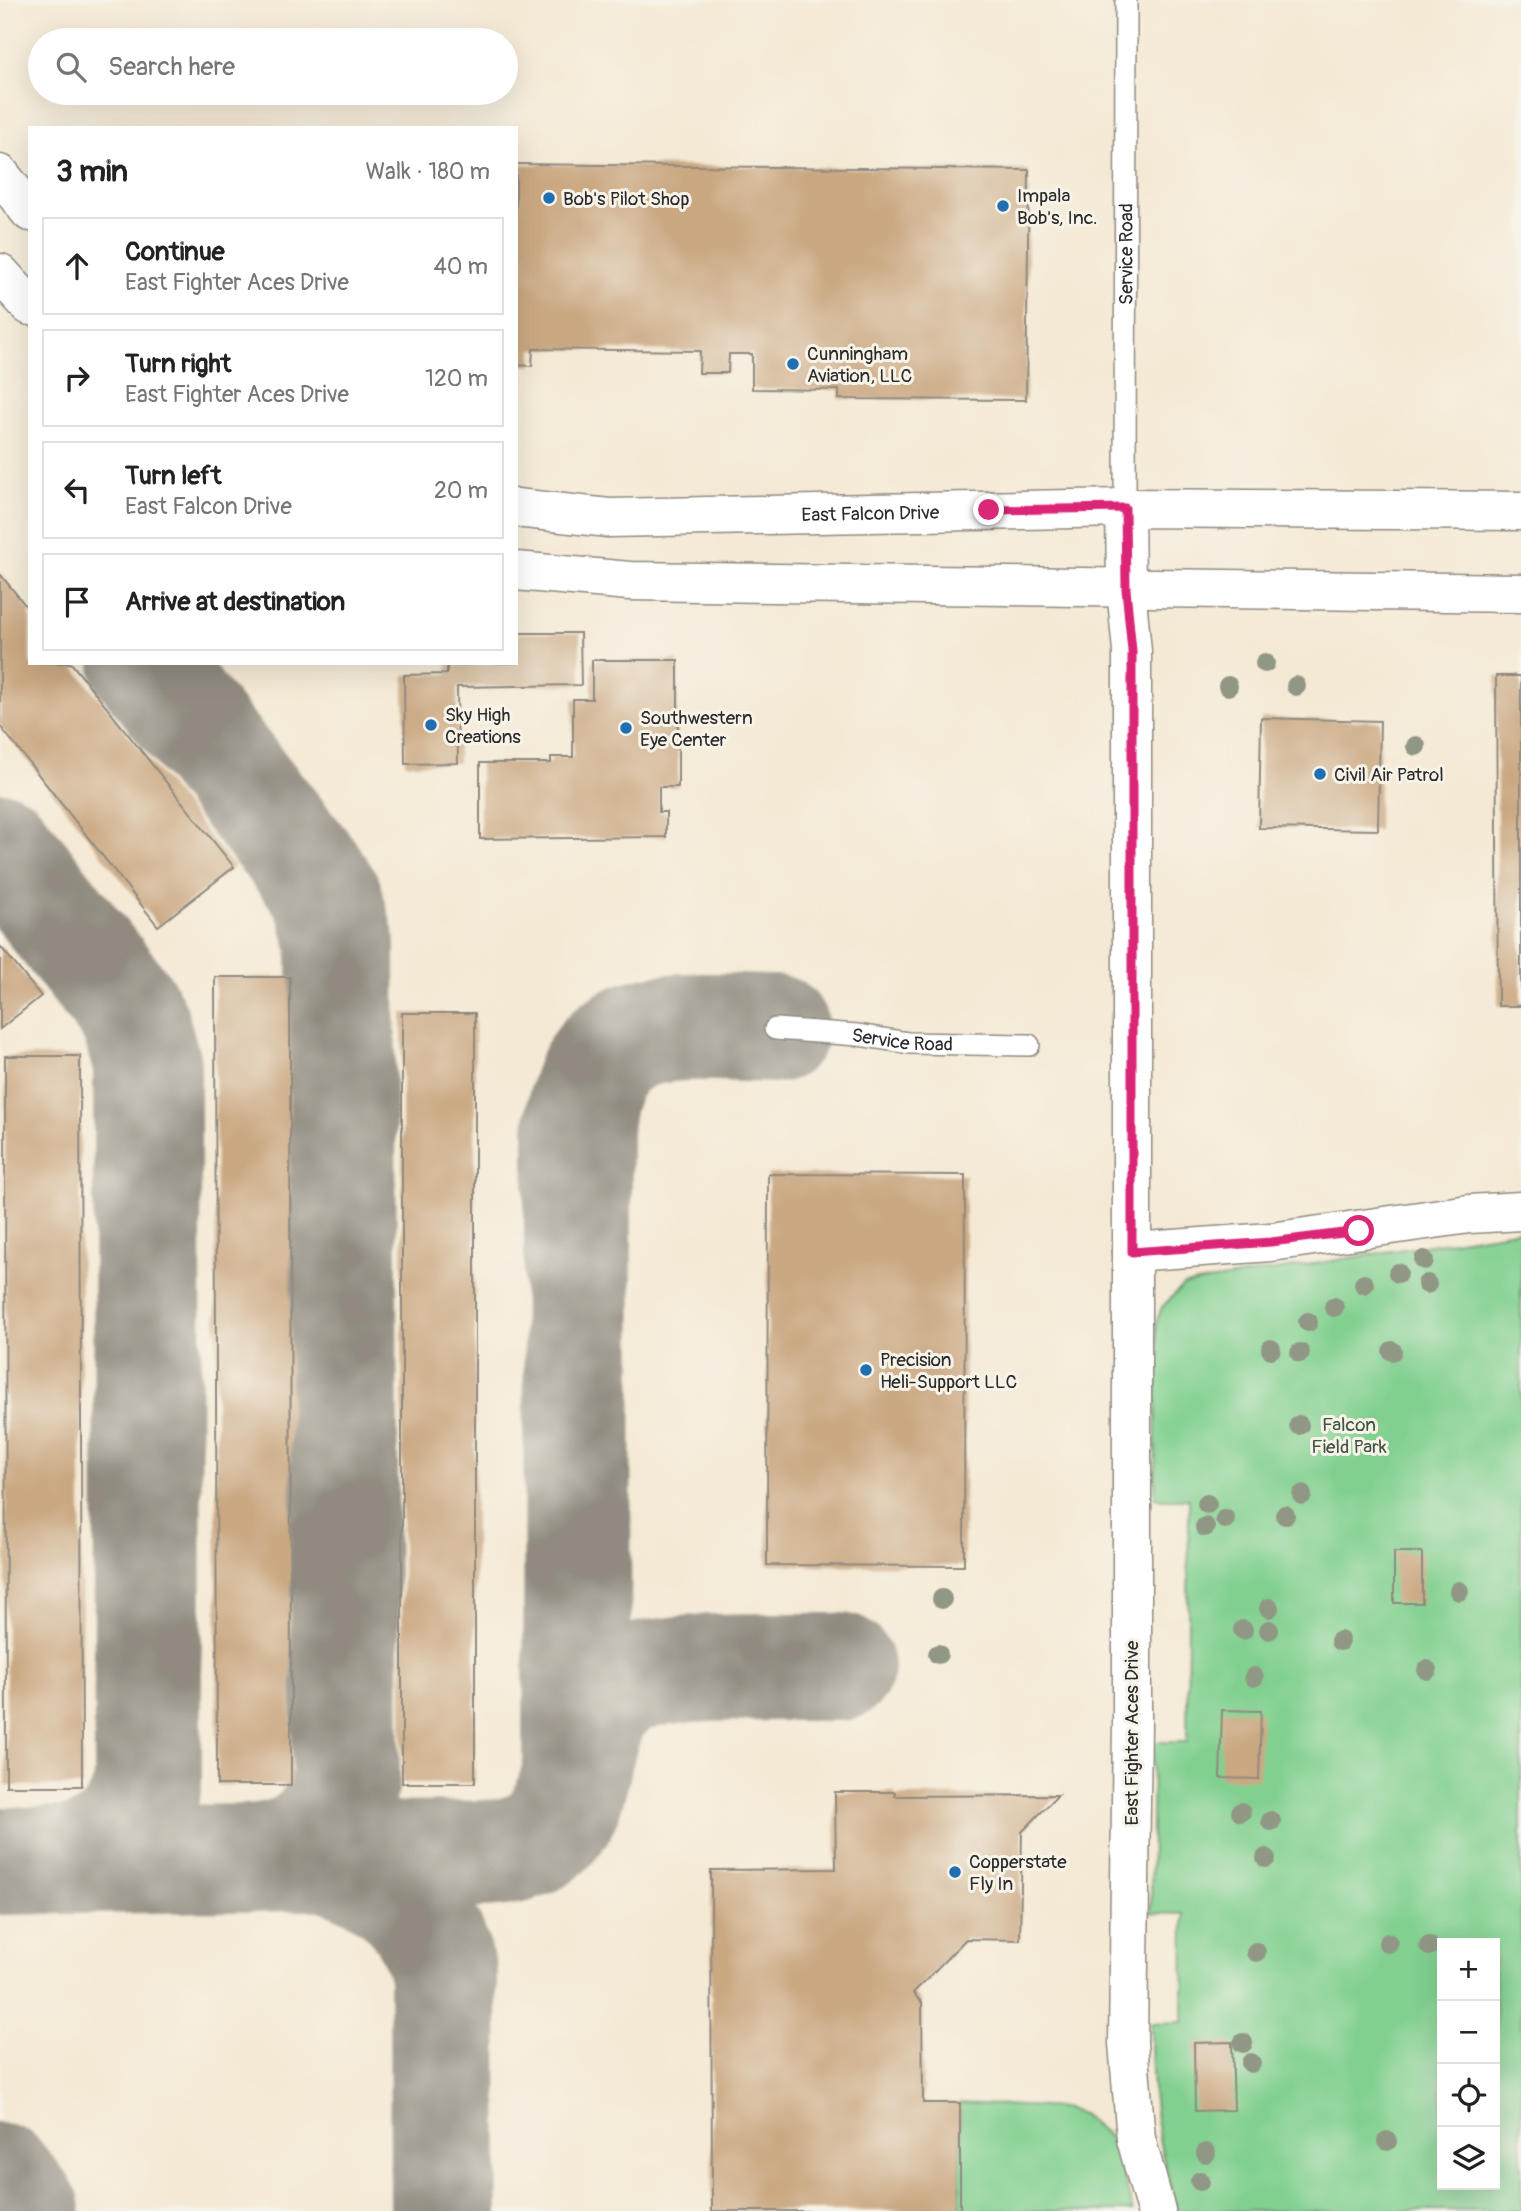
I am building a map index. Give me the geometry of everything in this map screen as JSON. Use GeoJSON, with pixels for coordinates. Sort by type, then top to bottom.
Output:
{"type":"FeatureCollection","features":[{"type":"Feature","properties":{"kind":"street"},"geometry":{"type":"LineString","coordinates":[[0,174],[28,209]]}},
{"type":"Feature","properties":{"kind":"street"},"geometry":{"type":"LineString","coordinates":[[0,273],[28,304]]}},
{"type":"Feature","properties":{"kind":"street","name":"East Falcon Drive"},"geometry":{"type":"LineString","coordinates":[[518,508],[621,517],[1125,508],[1521,511]]}},
{"type":"Feature","properties":{"kind":"street","name":"East Fighter Aces Drive"},"geometry":{"type":"LineString","coordinates":[[1125,508],[1126,589],[1132,651],[1128,2043],[1136,2138],[1157,2211]]}},
{"type":"Feature","properties":{"kind":"street"},"geometry":{"type":"LineString","coordinates":[[518,571],[630,581],[1521,593]]}},
{"type":"Feature","properties":{"kind":"street"},"geometry":{"type":"LineString","coordinates":[[1132,1252],[1271,1242],[1469,1214],[1521,1211]]}},
{"type":"Feature","properties":{"kind":"lane","name":"Service Road"},"geometry":{"type":"LineString","coordinates":[[1125,508],[1126,0]]}},
{"type":"Feature","properties":{"kind":"lane","name":"Service Road"},"geometry":{"type":"LineString","coordinates":[[775,1029],[858,1035],[909,1043],[1029,1045]]}},
{"type":"Feature","properties":{"kind":"green space","name":"Falcon Field Park"},"geometry":{"type":"Polygon","coordinates":[[[1521,1230],[1521,2211],[1178,2211],[1159,2140],[1152,2073],[1151,2023],[1183,2022],[1184,1914],[1151,1913],[1153,1742],[1187,1742],[1189,1499],[1155,1499],[1157,1321],[1162,1307],[1184,1285],[1521,1230]]]}},
{"type":"Feature","properties":{"kind":"green space"},"geometry":{"type":"Polygon","coordinates":[[[960,2103],[1065,2108],[1082,2114],[1114,2141],[1133,2211],[960,2211],[960,2103]]]}},
{"type":"Feature","properties":{"kind":"building"},"geometry":{"type":"Polygon","coordinates":[[[518,164],[1029,170],[1026,400],[839,399],[839,390],[752,389],[752,354],[729,354],[728,373],[699,373],[700,351],[533,349],[532,366],[518,365],[518,164]]]}},
{"type":"Feature","properties":{"kind":"building"},"geometry":{"type":"Polygon","coordinates":[[[0,574],[28,609],[28,665],[73,665],[234,867],[158,926],[0,726],[0,574]]]}},
{"type":"Feature","properties":{"kind":"building","name":"Sky High Creations"},"geometry":{"type":"Polygon","coordinates":[[[518,633],[580,633],[581,685],[457,687],[458,763],[405,764],[404,675],[447,674],[447,665],[518,665],[518,633]]]}},
{"type":"Feature","properties":{"kind":"building","name":"Southwestern Eye Center"},"geometry":{"type":"Polygon","coordinates":[[[592,660],[678,660],[678,787],[659,787],[659,812],[666,812],[666,837],[480,839],[480,763],[551,763],[551,757],[573,757],[573,699],[592,699],[592,660]]]}},
{"type":"Feature","properties":{"kind":"building"},"geometry":{"type":"Polygon","coordinates":[[[1496,676],[1521,676],[1521,1006],[1498,1006],[1496,676]]]}},
{"type":"Feature","properties":{"kind":"building","name":"Civil Air Patrol"},"geometry":{"type":"Polygon","coordinates":[[[1261,718],[1380,721],[1378,830],[1259,828],[1261,718]]]}},
{"type":"Feature","properties":{"kind":"building"},"geometry":{"type":"Polygon","coordinates":[[[0,946],[41,996],[0,1029],[0,946]]]}},
{"type":"Feature","properties":{"kind":"building"},"geometry":{"type":"Polygon","coordinates":[[[215,977],[290,977],[291,1785],[217,1785],[215,977]]]}},
{"type":"Feature","properties":{"kind":"building"},"geometry":{"type":"Polygon","coordinates":[[[402,1013],[475,1013],[475,1783],[402,1783],[402,1013]]]}},
{"type":"Feature","properties":{"kind":"building"},"geometry":{"type":"Polygon","coordinates":[[[5,1056],[80,1056],[82,1786],[6,1786],[5,1056]]]}},
{"type":"Feature","properties":{"kind":"building","name":"Precision Heli-Support LLC"},"geometry":{"type":"Polygon","coordinates":[[[768,1174],[965,1175],[964,1566],[767,1565],[768,1174]]]}},
{"type":"Feature","properties":{"kind":"building"},"geometry":{"type":"Polygon","coordinates":[[[1394,1552],[1422,1552],[1422,1603],[1394,1603],[1394,1552]]]}},
{"type":"Feature","properties":{"kind":"building"},"geometry":{"type":"Polygon","coordinates":[[[1222,1710],[1261,1711],[1259,1779],[1220,1778],[1222,1710]]]}},
{"type":"Feature","properties":{"kind":"building"},"geometry":{"type":"Polygon","coordinates":[[[835,1792],[895,1792],[895,1796],[1058,1795],[1022,1832],[1020,1940],[966,1939],[913,1993],[922,2003],[923,2103],[960,2103],[960,2211],[712,2211],[711,1870],[836,1869],[835,1792]]]}},
{"type":"Feature","properties":{"kind":"building"},"geometry":{"type":"Polygon","coordinates":[[[1232,2042],[1234,2110],[1195,2111],[1194,2043],[1232,2042]]]}},
{"type":"Feature","properties":{"kind":"taxiway"},"geometry":{"type":"LineString","coordinates":[[146,665],[311,872],[329,899],[341,944],[346,1780],[332,1813],[313,1836],[287,1850],[252,1858]]}},
{"type":"Feature","properties":{"kind":"taxiway"},"geometry":{"type":"LineString","coordinates":[[0,846],[127,1008],[136,1025],[147,1065],[148,1782],[139,1809],[124,1832],[103,1849],[76,1859]]}},
{"type":"Feature","properties":{"kind":"taxiway"},"geometry":{"type":"LineString","coordinates":[[577,1769],[578,1132],[585,1091],[599,1062],[619,1043],[644,1032],[706,1027],[775,1029]]}},
{"type":"Feature","properties":{"kind":"taxiway"},"geometry":{"type":"LineString","coordinates":[[0,1861],[464,1855],[511,1851],[542,1837],[559,1818],[569,1796],[590,1722],[603,1700],[623,1683],[641,1676],[695,1669],[840,1667]]}},
{"type":"Feature","properties":{"kind":"taxiway"},"geometry":{"type":"LineString","coordinates":[[326,1856],[370,1874],[403,1897],[427,1929],[436,1950],[443,1974],[444,2211]]}},
{"type":"Feature","properties":{"kind":"taxiway"},"geometry":{"type":"LineString","coordinates":[[0,2177],[27,2211]]}},
{"type":"Feature","properties":{"kind":"place","name":"Bob's Pilot Shop"},"geometry":{"type":"Point","coordinates":[549,198]}},
{"type":"Feature","properties":{"kind":"place","name":"Impala Bob's, Inc."},"geometry":{"type":"Point","coordinates":[1003,206]}},
{"type":"Feature","properties":{"kind":"place","name":"Cunningham Aviation, LLC"},"geometry":{"type":"Point","coordinates":[793,364]}},
{"type":"Feature","properties":{"kind":"place","name":"Sky High Creations"},"geometry":{"type":"Point","coordinates":[431,725]}},
{"type":"Feature","properties":{"kind":"place","name":"Southwestern Eye Center"},"geometry":{"type":"Point","coordinates":[626,728]}},
{"type":"Feature","properties":{"kind":"place","name":"Civil Air Patrol"},"geometry":{"type":"Point","coordinates":[1320,774]}},
{"type":"Feature","properties":{"kind":"place","name":"Precision Heli-Support LLC"},"geometry":{"type":"Point","coordinates":[866,1370]}},
{"type":"Feature","properties":{"kind":"place","name":"Copperstate Fly In"},"geometry":{"type":"Point","coordinates":[955,1872]}},
{"type":"Feature","properties":{"kind":"route"},"geometry":{"type":"LineString","coordinates":[[989,510],[1125,508],[1126,589],[1132,651],[1132,1252],[1271,1242],[1359,1231]]}}]}
